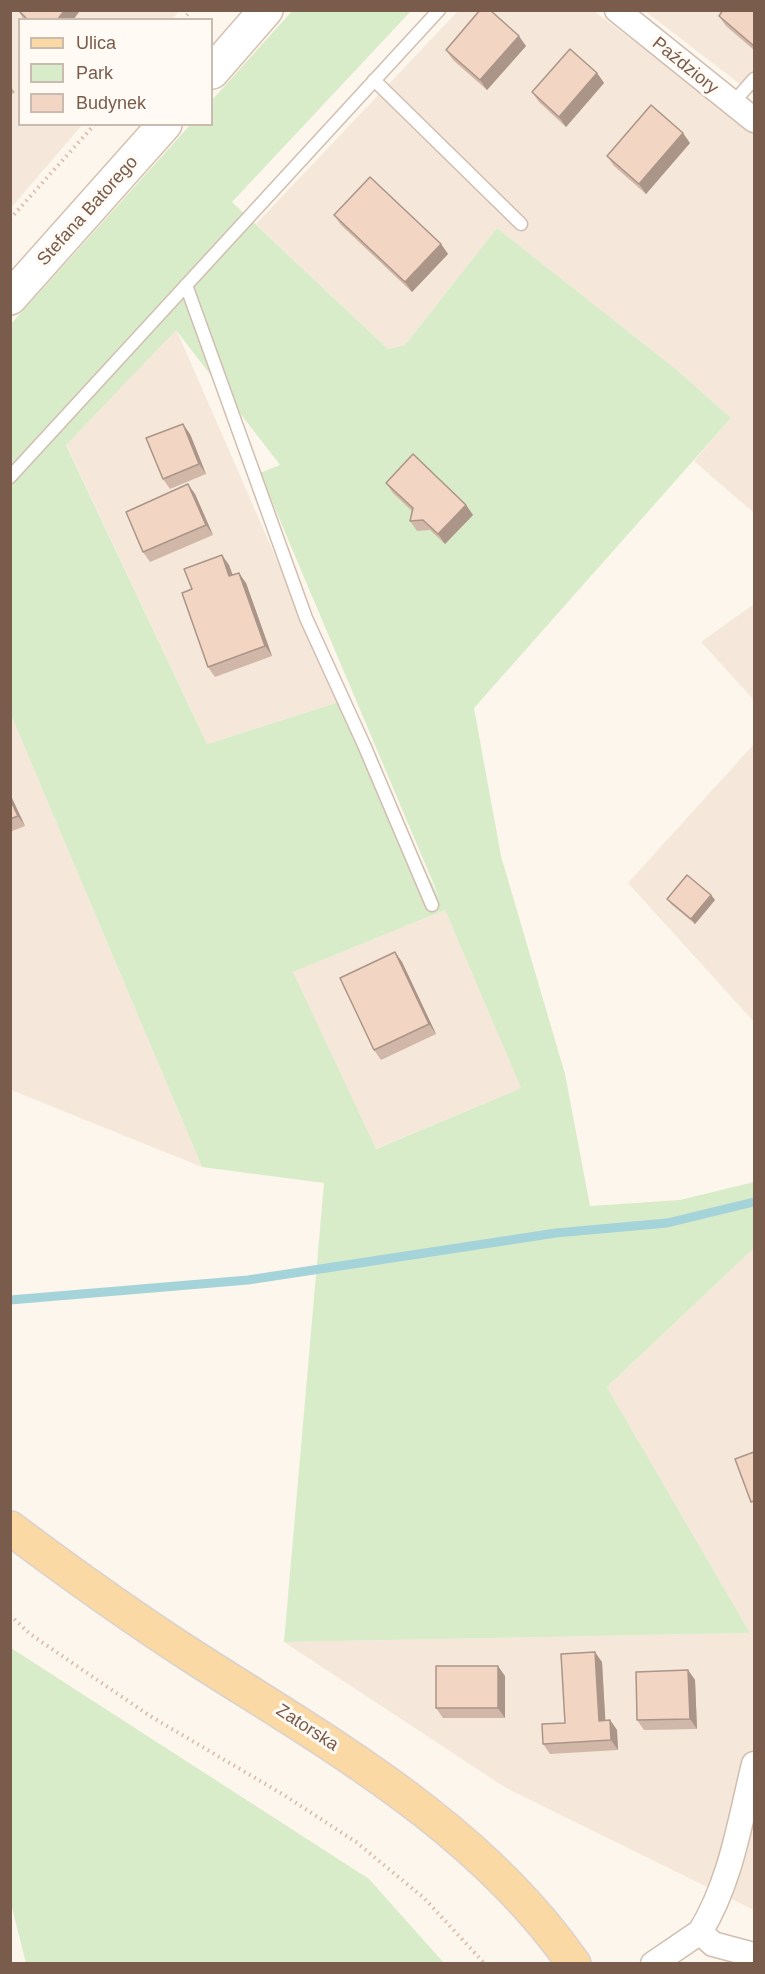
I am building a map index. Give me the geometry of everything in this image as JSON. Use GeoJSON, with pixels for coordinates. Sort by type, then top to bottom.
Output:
{"type":"FeatureCollection","features":[{"type":"Feature","properties":{"kind":"main road","name":"Zatorska"},"geometry":{"type":"LineString","coordinates":[[10,1528],[191,1655],[326,1739],[428,1813],[516,1894],[574,1964]]}},
{"type":"Feature","properties":{"kind":"street"},"geometry":{"type":"LineString","coordinates":[[213,71],[266,10]]}},
{"type":"Feature","properties":{"kind":"street","name":"Paździory"},"geometry":{"type":"LineString","coordinates":[[617,10],[754,120]]}},
{"type":"Feature","properties":{"kind":"street","name":"Stefana Batorego"},"geometry":{"type":"LineString","coordinates":[[12,295],[163,126]]}},
{"type":"Feature","properties":{"kind":"street"},"geometry":{"type":"LineString","coordinates":[[652,1964],[700,1932],[716,1907],[754,1764]]}},
{"type":"Feature","properties":{"kind":"street"},"geometry":{"type":"LineString","coordinates":[[700,1932],[713,1944],[754,1955]]}},
{"type":"Feature","properties":{"kind":"lane"},"geometry":{"type":"LineString","coordinates":[[10,477],[439,10]]}},
{"type":"Feature","properties":{"kind":"lane"},"geometry":{"type":"LineString","coordinates":[[732,104],[754,79]]}},
{"type":"Feature","properties":{"kind":"lane"},"geometry":{"type":"LineString","coordinates":[[374,80],[521,224]]}},
{"type":"Feature","properties":{"kind":"lane"},"geometry":{"type":"LineString","coordinates":[[186,285],[306,618],[364,745],[432,905]]}},
{"type":"Feature","properties":{"kind":"path"},"geometry":{"type":"LineString","coordinates":[[10,219],[93,126]]}},
{"type":"Feature","properties":{"kind":"path"},"geometry":{"type":"LineString","coordinates":[[10,1615],[30,1634],[150,1716],[284,1795],[356,1842],[424,1898],[485,1964]]}},
{"type":"Feature","properties":{"kind":"shaded area"},"geometry":{"type":"Polygon","coordinates":[[[11,11],[180,11],[173,18],[18,18],[18,126],[81,126],[11,208],[11,11]]]}},
{"type":"Feature","properties":{"kind":"shaded area"},"geometry":{"type":"Polygon","coordinates":[[[458,11],[594,11],[754,132],[754,513],[694,461],[731,418],[677,370],[497,228],[405,345],[388,349],[256,224],[458,11]]]}},
{"type":"Feature","properties":{"kind":"shaded area"},"geometry":{"type":"Polygon","coordinates":[[[645,11],[754,11],[754,95],[645,11]]]}},
{"type":"Feature","properties":{"kind":"shaded area"},"geometry":{"type":"Polygon","coordinates":[[[176,329],[339,702],[207,744],[66,444],[176,329]]]}},
{"type":"Feature","properties":{"kind":"shaded area"},"geometry":{"type":"Polygon","coordinates":[[[754,604],[754,700],[701,642],[754,604]]]}},
{"type":"Feature","properties":{"kind":"shaded area"},"geometry":{"type":"Polygon","coordinates":[[[11,715],[202,1167],[11,1090],[11,715]]]}},
{"type":"Feature","properties":{"kind":"shaded area"},"geometry":{"type":"Polygon","coordinates":[[[754,744],[754,1022],[628,883],[754,744]]]}},
{"type":"Feature","properties":{"kind":"shaded area"},"geometry":{"type":"Polygon","coordinates":[[[445,910],[521,1088],[375,1149],[293,972],[445,910]]]}},
{"type":"Feature","properties":{"kind":"shaded area"},"geometry":{"type":"Polygon","coordinates":[[[754,1248],[754,1910],[506,1788],[284,1642],[750,1633],[607,1387],[754,1248]]]}},
{"type":"Feature","properties":{"kind":"green space"},"geometry":{"type":"Polygon","coordinates":[[[292,11],[411,11],[232,202],[388,349],[405,345],[497,228],[677,370],[731,418],[474,708],[501,856],[565,1074],[590,1206],[680,1200],[754,1182],[754,1248],[607,1387],[750,1633],[284,1642],[324,1183],[202,1167],[11,715],[10,325],[189,126],[213,126],[213,99],[292,11]],[[176,330],[66,445],[207,744],[339,702],[440,899],[260,473],[280,465],[176,330]],[[445,910],[293,972],[376,1149],[521,1088],[445,910]]]}},
{"type":"Feature","properties":{"kind":"green space"},"geometry":{"type":"Polygon","coordinates":[[[11,1648],[369,1879],[444,1963],[26,1963],[11,1904],[11,1648]]]}},
{"type":"Feature","properties":{"kind":"building"},"geometry":{"type":"Polygon","coordinates":[[[18,10],[65,10],[59,18],[26,18],[18,10]]]}},
{"type":"Feature","properties":{"kind":"building"},"geometry":{"type":"Polygon","coordinates":[[[480,10],[490,10],[519,36],[480,80],[446,50],[480,10]]]}},
{"type":"Feature","properties":{"kind":"building"},"geometry":{"type":"Polygon","coordinates":[[[723,10],[754,10],[754,46],[719,16],[723,10]]]}},
{"type":"Feature","properties":{"kind":"building"},"geometry":{"type":"Polygon","coordinates":[[[570,49],[597,73],[559,117],[532,92],[570,49]]]}},
{"type":"Feature","properties":{"kind":"building"},"geometry":{"type":"Polygon","coordinates":[[[651,105],[683,133],[639,184],[607,156],[651,105]]]}},
{"type":"Feature","properties":{"kind":"building"},"geometry":{"type":"Polygon","coordinates":[[[370,177],[441,244],[405,282],[334,215],[370,177]]]}},
{"type":"Feature","properties":{"kind":"building"},"geometry":{"type":"Polygon","coordinates":[[[183,424],[199,464],[163,479],[146,438],[183,424]]]}},
{"type":"Feature","properties":{"kind":"building"},"geometry":{"type":"Polygon","coordinates":[[[413,454],[466,505],[438,534],[423,520],[410,521],[413,508],[386,483],[413,454]]]}},
{"type":"Feature","properties":{"kind":"building"},"geometry":{"type":"Polygon","coordinates":[[[188,484],[206,525],[143,552],[126,512],[188,484]]]}},
{"type":"Feature","properties":{"kind":"building"},"geometry":{"type":"Polygon","coordinates":[[[222,555],[229,576],[239,573],[265,646],[208,667],[182,593],[192,589],[184,569],[222,555]]]}},
{"type":"Feature","properties":{"kind":"building"},"geometry":{"type":"Polygon","coordinates":[[[10,799],[18,816],[10,819],[10,799]]]}},
{"type":"Feature","properties":{"kind":"building"},"geometry":{"type":"Polygon","coordinates":[[[687,875],[711,895],[691,919],[667,899],[687,875]]]}},
{"type":"Feature","properties":{"kind":"building"},"geometry":{"type":"Polygon","coordinates":[[[395,952],[429,1024],[374,1050],[340,978],[395,952]]]}},
{"type":"Feature","properties":{"kind":"building"},"geometry":{"type":"Polygon","coordinates":[[[754,1452],[754,1501],[751,1502],[735,1459],[754,1452]]]}},
{"type":"Feature","properties":{"kind":"building"},"geometry":{"type":"Polygon","coordinates":[[[595,1652],[599,1721],[610,1720],[611,1740],[543,1744],[542,1724],[565,1723],[561,1654],[595,1652]]]}},
{"type":"Feature","properties":{"kind":"building"},"geometry":{"type":"Polygon","coordinates":[[[436,1666],[498,1666],[498,1708],[436,1708],[436,1666]]]}},
{"type":"Feature","properties":{"kind":"building"},"geometry":{"type":"Polygon","coordinates":[[[688,1670],[690,1719],[637,1720],[636,1672],[688,1670]]]}},
{"type":"Feature","properties":{"kind":"waterway"},"geometry":{"type":"LineString","coordinates":[[10,1300],[248,1280],[556,1233],[667,1223],[754,1202]]}}]}
